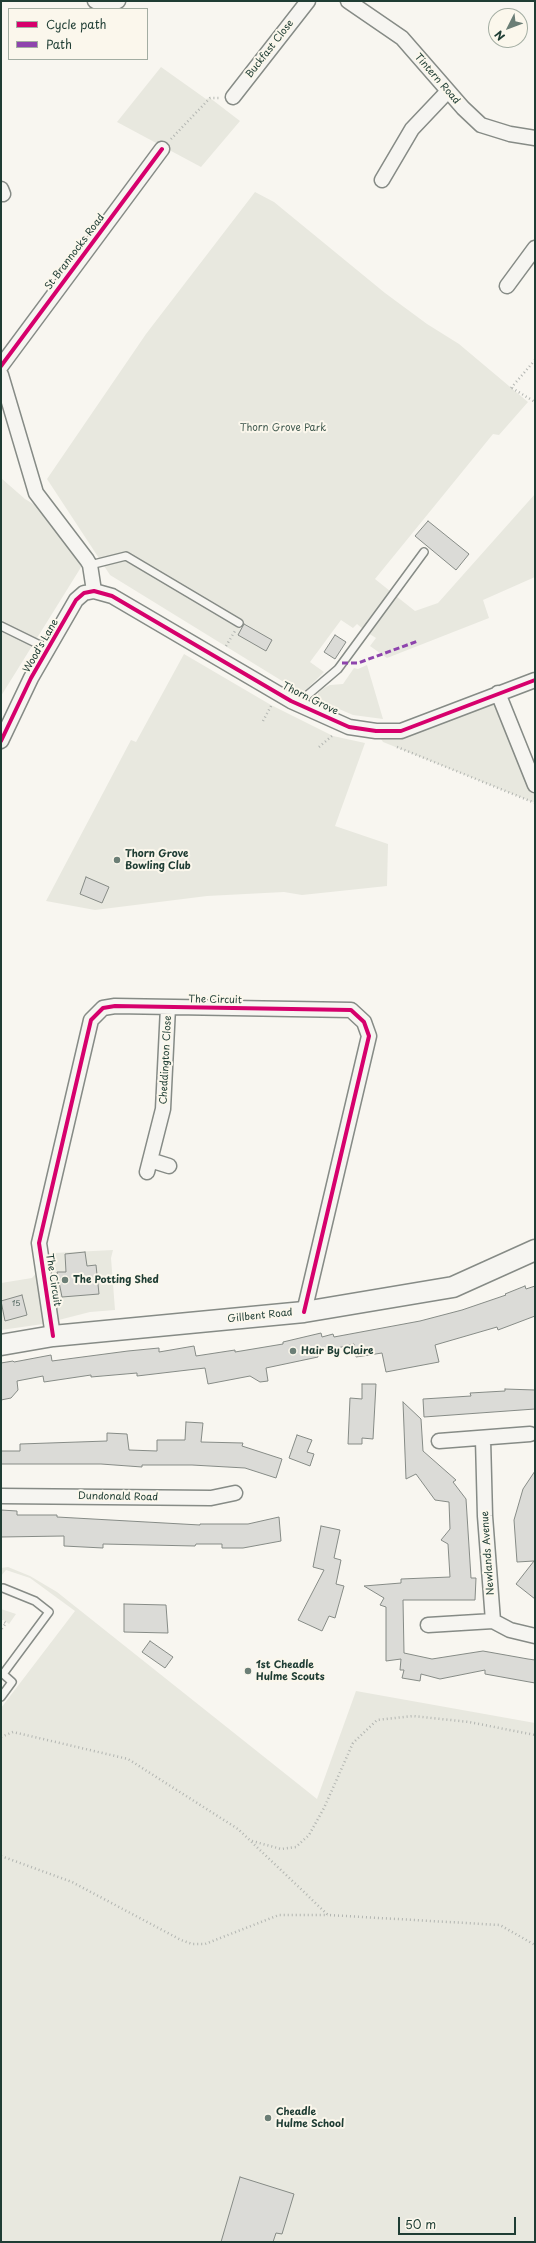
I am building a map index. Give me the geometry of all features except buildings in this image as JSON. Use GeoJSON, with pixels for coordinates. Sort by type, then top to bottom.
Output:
{"type":"FeatureCollection","features":[{"type":"Feature","properties":{"kind":"street"},"geometry":{"type":"LineString","coordinates":[[95,1],[108,5],[118,1]]}},
{"type":"Feature","properties":{"kind":"street","name":"Buckfast Close"},"geometry":{"type":"LineString","coordinates":[[233,97],[308,1]]}},
{"type":"Feature","properties":{"kind":"street","name":"Tintern Road"},"geometry":{"type":"LineString","coordinates":[[348,1],[402,38],[448,91],[481,124],[510,134],[535,138]]}},
{"type":"Feature","properties":{"kind":"street"},"geometry":{"type":"LineString","coordinates":[[382,180],[412,129],[448,91]]}},
{"type":"Feature","properties":{"kind":"street","name":"St Brannocks Road"},"geometry":{"type":"LineString","coordinates":[[1,366],[162,149]]}},
{"type":"Feature","properties":{"kind":"street"},"geometry":{"type":"LineString","coordinates":[[507,286],[535,248]]}},
{"type":"Feature","properties":{"kind":"street"},"geometry":{"type":"LineString","coordinates":[[1,375],[36,492],[90,565],[94,591]]}},
{"type":"Feature","properties":{"kind":"street","name":"Thorn Grove"},"geometry":{"type":"LineString","coordinates":[[94,591],[112,596],[297,704],[349,727],[376,731],[401,731],[535,680]]}},
{"type":"Feature","properties":{"kind":"street","name":"Wood's Lane"},"geometry":{"type":"LineString","coordinates":[[1,741],[48,649],[76,600],[84,593],[94,591]]}},
{"type":"Feature","properties":{"kind":"street"},"geometry":{"type":"LineString","coordinates":[[498,693],[535,785]]}},
{"type":"Feature","properties":{"kind":"street","name":"The Circuit"},"geometry":{"type":"LineString","coordinates":[[54,1336],[39,1243],[91,1020],[103,1008],[115,1006],[351,1010],[364,1022],[369,1036],[304,1312]]}},
{"type":"Feature","properties":{"kind":"street","name":"Cheddington Close"},"geometry":{"type":"LineString","coordinates":[[168,1007],[163,1109],[148,1166],[169,1166]]}},
{"type":"Feature","properties":{"kind":"street","name":"Gillbent Road"},"geometry":{"type":"LineString","coordinates":[[1,1345],[54,1336],[304,1312],[453,1287],[535,1250]]}},
{"type":"Feature","properties":{"kind":"street"},"geometry":{"type":"LineString","coordinates":[[439,1441],[483,1439],[530,1434]]}},
{"type":"Feature","properties":{"kind":"street","name":"Newlands Avenue"},"geometry":{"type":"LineString","coordinates":[[483,1439],[485,1516],[493,1621]]}},
{"type":"Feature","properties":{"kind":"street","name":"Dundonald Road"},"geometry":{"type":"LineString","coordinates":[[1,1496],[211,1498],[236,1493]]}},
{"type":"Feature","properties":{"kind":"street"},"geometry":{"type":"LineString","coordinates":[[428,1625],[493,1621],[510,1630],[535,1636]]}},
{"type":"Feature","properties":{"kind":"lane"},"geometry":{"type":"LineString","coordinates":[[297,704],[338,669],[424,552]]}},
{"type":"Feature","properties":{"kind":"lane"},"geometry":{"type":"LineString","coordinates":[[90,565],[126,556],[239,623]]}},
{"type":"Feature","properties":{"kind":"lane"},"geometry":{"type":"LineString","coordinates":[[1,626],[48,649]]}},
{"type":"Feature","properties":{"kind":"lane"},"geometry":{"type":"LineString","coordinates":[[1,1697],[12,1682],[3,1674],[49,1612],[35,1601],[2,1588]]}},
{"type":"Feature","properties":{"kind":"path"},"geometry":{"type":"LineString","coordinates":[[162,149],[210,98],[233,97]]}},
{"type":"Feature","properties":{"kind":"path"},"geometry":{"type":"LineString","coordinates":[[535,360],[511,388],[535,402]]}},
{"type":"Feature","properties":{"kind":"path"},"geometry":{"type":"LineString","coordinates":[[218,659],[239,623]]}},
{"type":"Feature","properties":{"kind":"path"},"geometry":{"type":"LineString","coordinates":[[376,731],[383,742],[535,803]]}},
{"type":"Feature","properties":{"kind":"path"},"geometry":{"type":"LineString","coordinates":[[1,1620],[6,1623],[1,1630]]}},
{"type":"Feature","properties":{"kind":"path"},"geometry":{"type":"LineString","coordinates":[[250,1840],[281,1849],[296,1847],[309,1835],[324,1808],[353,1743],[378,1720],[413,1716],[468,1722],[535,1735]]}},
{"type":"Feature","properties":{"kind":"path"},"geometry":{"type":"LineString","coordinates":[[1,1737],[13,1732],[128,1759],[238,1829],[328,1915]]}},
{"type":"Feature","properties":{"kind":"path"},"geometry":{"type":"LineString","coordinates":[[1,1856],[72,1882],[181,1940],[192,1944],[204,1944],[279,1915],[328,1915],[500,1925],[535,1945]]}},
{"type":"Feature","properties":{"kind":"shaded area"},"geometry":{"type":"Polygon","coordinates":[[[161,67],[206,99],[210,98],[240,121],[201,167],[117,122],[161,67]]]}},
{"type":"Feature","properties":{"kind":"shaded area","name":"Thorn Grove Park"},"geometry":{"type":"Polygon","coordinates":[[[255,192],[274,202],[385,293],[427,324],[459,344],[528,402],[499,435],[493,434],[375,579],[390,591],[363,629],[357,624],[353,628],[341,620],[310,662],[324,672],[306,690],[300,692],[110,575],[47,479],[146,334],[255,192]]]}},
{"type":"Feature","properties":{"kind":"shaded area"},"geometry":{"type":"Polygon","coordinates":[[[1,478],[25,499],[35,505],[83,564],[1,696],[1,478]]]}},
{"type":"Feature","properties":{"kind":"shaded area"},"geometry":{"type":"Polygon","coordinates":[[[535,494],[535,577],[483,600],[489,618],[387,658],[370,646],[376,638],[368,633],[396,596],[415,611],[438,603],[535,494]]]}},
{"type":"Feature","properties":{"kind":"shaded area"},"geometry":{"type":"Polygon","coordinates":[[[184,654],[271,705],[333,736],[365,743],[335,826],[388,844],[387,886],[302,895],[284,892],[207,896],[95,910],[46,901],[131,740],[136,742],[184,654]]]}},
{"type":"Feature","properties":{"kind":"shaded area"},"geometry":{"type":"Polygon","coordinates":[[[367,665],[383,719],[353,715],[318,700],[318,693],[324,688],[330,685],[343,684],[354,668],[358,669],[367,665]]]}},
{"type":"Feature","properties":{"kind":"shaded area"},"geometry":{"type":"Polygon","coordinates":[[[498,693],[535,785],[535,803],[383,742],[376,731],[401,731],[498,693]]]}},
{"type":"Feature","properties":{"kind":"shaded area"},"geometry":{"type":"Polygon","coordinates":[[[113,1250],[111,1258],[115,1310],[90,1312],[43,1324],[1,1330],[1,1283],[32,1278],[54,1253],[113,1250]]]}},
{"type":"Feature","properties":{"kind":"shaded area"},"geometry":{"type":"Polygon","coordinates":[[[8,1567],[30,1576],[57,1592],[317,1799],[356,1691],[535,1723],[535,2242],[1,2242],[1,1708],[75,1611],[30,1578],[6,1570],[1,1576],[1,1568],[8,1567]]]}},
{"type":"Feature","properties":{"kind":"shaded area"},"geometry":{"type":"Polygon","coordinates":[[[1,1609],[16,1614],[9,1624],[1,1618],[1,1609]]]}},
{"type":"Feature","properties":{"kind":"marked path"},"geometry":{"type":"LineString","coordinates":[[342,663],[358,663],[418,641]]}},
{"type":"Feature","properties":{"kind":"cycle path"},"geometry":{"type":"LineString","coordinates":[[1,366],[162,149]]}},
{"type":"Feature","properties":{"kind":"cycle path"},"geometry":{"type":"LineString","coordinates":[[1,741],[31,678],[76,600],[84,593],[94,591],[112,596],[291,701],[349,727],[376,731],[401,731],[535,680]]}},
{"type":"Feature","properties":{"kind":"cycle path"},"geometry":{"type":"LineString","coordinates":[[53,1336],[39,1243],[91,1020],[103,1008],[115,1006],[351,1010],[364,1022],[369,1036],[304,1312]]}},
{"type":"Feature","properties":{"kind":"place","name":"Thorn Grove Bowling Club"},"geometry":{"type":"Point","coordinates":[117,860]}},
{"type":"Feature","properties":{"kind":"place","name":"The Potting Shed"},"geometry":{"type":"Point","coordinates":[65,1280]}},
{"type":"Feature","properties":{"kind":"place","name":"Hair By Claire"},"geometry":{"type":"Point","coordinates":[293,1351]}},
{"type":"Feature","properties":{"kind":"place","name":"1st Cheadle Hulme Scouts"},"geometry":{"type":"Point","coordinates":[248,1671]}},
{"type":"Feature","properties":{"kind":"place","name":"Cheadle Hulme School"},"geometry":{"type":"Point","coordinates":[268,2118]}}]}
